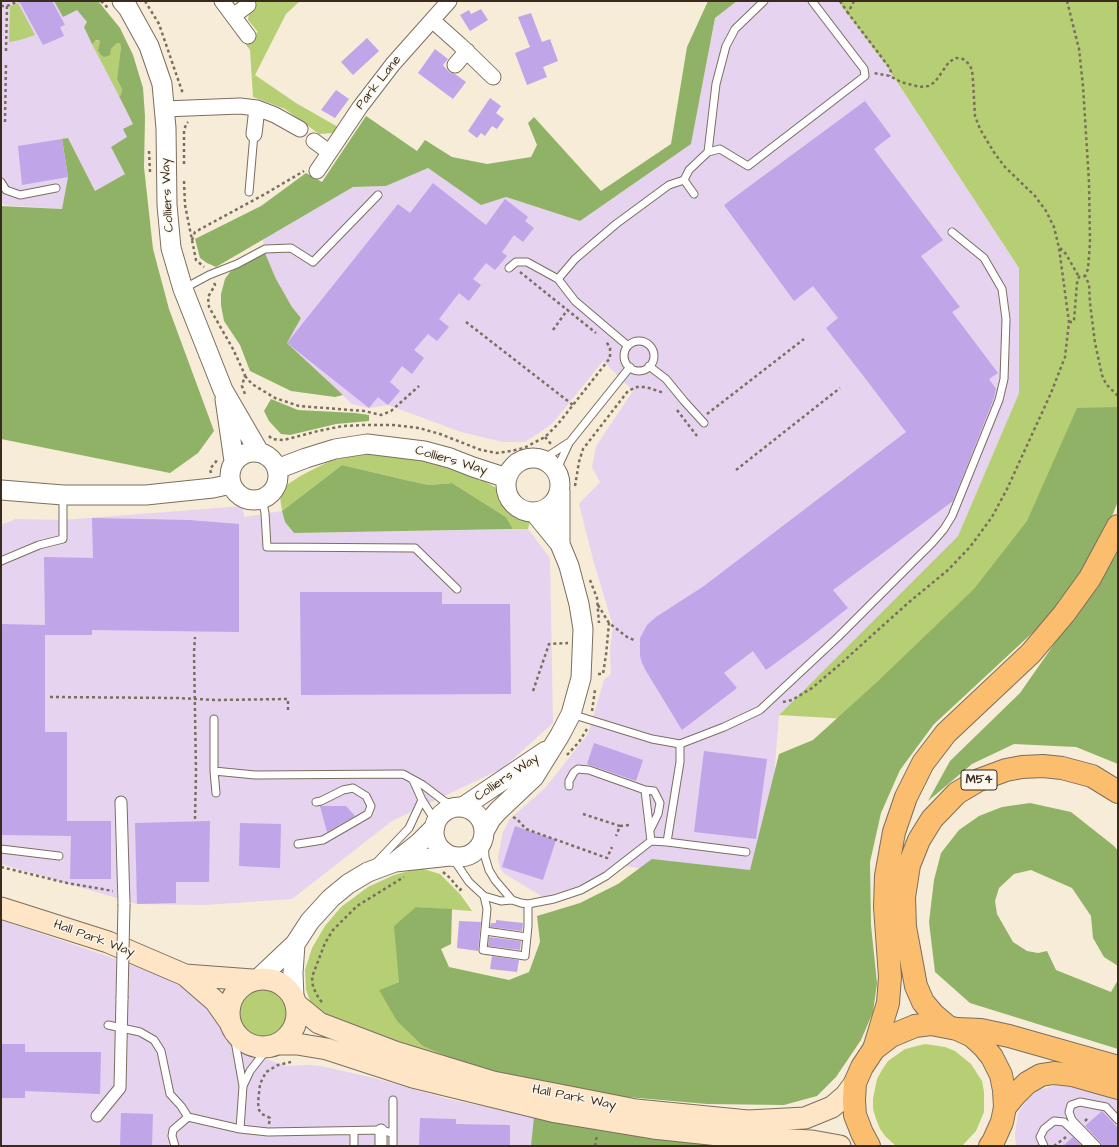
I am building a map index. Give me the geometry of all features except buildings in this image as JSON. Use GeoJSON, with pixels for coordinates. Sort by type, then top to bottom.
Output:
{"type":"FeatureCollection","features":[{"type":"Feature","properties":{"kind":"main road"},"geometry":{"type":"LineString","coordinates":[[869,1146],[855,1115],[855,1084],[862,1067],[874,1049],[888,1003],[890,977],[885,907],[886,876],[894,832],[906,797],[923,763],[946,733],[1031,653],[1064,614],[1090,578],[1118,526]]}},
{"type":"Feature","properties":{"kind":"main road","name":"M54"},"geometry":{"type":"LineString","coordinates":[[952,1027],[934,1015],[923,1002],[915,980],[905,927],[904,898],[909,865],[919,840],[932,819],[958,793],[979,780],[1006,770],[1022,767],[1043,766],[1062,768],[1092,776],[1118,792]]}},
{"type":"Feature","properties":{"kind":"main road","name":"Hall Park Way"},"geometry":{"type":"LineString","coordinates":[[1,908],[108,942],[185,975],[215,1001],[231,1026]]}},
{"type":"Feature","properties":{"kind":"main road","name":"Hall Park Way"},"geometry":{"type":"LineString","coordinates":[[185,975],[255,979]]}},
{"type":"Feature","properties":{"kind":"main road"},"geometry":{"type":"LineString","coordinates":[[255,979],[269,979],[279,982],[288,989],[296,1002],[297,1017],[294,1028],[288,1037],[275,1045],[263,1048],[250,1045],[238,1037],[231,1026],[228,1011],[230,1001],[235,992],[243,985],[255,979]]}},
{"type":"Feature","properties":{"kind":"main road","name":"Hall Park Way"},"geometry":{"type":"LineString","coordinates":[[296,1002],[319,1023],[354,1036],[363,1051],[414,1077],[556,1112],[653,1128],[747,1138],[812,1141],[840,1146]]}},
{"type":"Feature","properties":{"kind":"main road"},"geometry":{"type":"LineString","coordinates":[[874,1049],[892,1036],[916,1026],[931,1024],[981,1030],[1009,1036],[1118,1068]]}},
{"type":"Feature","properties":{"kind":"main road"},"geometry":{"type":"LineString","coordinates":[[952,1027],[972,1036],[984,1046],[992,1056],[1001,1075],[1004,1090],[1004,1114],[1007,1146]]}},
{"type":"Feature","properties":{"kind":"main road","name":"Hall Park Way"},"geometry":{"type":"LineString","coordinates":[[275,1045],[297,1044],[327,1049],[363,1051],[494,1082],[636,1110],[748,1121],[806,1118],[832,1107],[855,1084]]}},
{"type":"Feature","properties":{"kind":"main road"},"geometry":{"type":"LineString","coordinates":[[990,1146],[1004,1114],[1027,1083],[1041,1075],[1054,1073],[1072,1075],[1118,1088]]}},
{"type":"Feature","properties":{"kind":"street","name":"Colliers Way"},"geometry":{"type":"LineString","coordinates":[[122,1],[128,8],[149,46],[162,84],[166,128],[167,205],[171,248],[183,289],[223,390],[259,452],[270,458],[278,469],[334,449],[367,444],[424,451],[450,458],[507,478]]}},
{"type":"Feature","properties":{"kind":"street"},"geometry":{"type":"LineString","coordinates":[[222,1],[248,36]]}},
{"type":"Feature","properties":{"kind":"street","name":"Park Lane"},"geometry":{"type":"LineString","coordinates":[[317,171],[360,106],[393,64],[449,1]]}},
{"type":"Feature","properties":{"kind":"street"},"geometry":{"type":"LineString","coordinates":[[233,16],[248,5]]}},
{"type":"Feature","properties":{"kind":"street"},"geometry":{"type":"LineString","coordinates":[[432,20],[467,51],[493,78]]}},
{"type":"Feature","properties":{"kind":"street"},"geometry":{"type":"LineString","coordinates":[[455,65],[467,51]]}},
{"type":"Feature","properties":{"kind":"street"},"geometry":{"type":"LineString","coordinates":[[164,109],[240,106],[257,108],[275,115],[300,129]]}},
{"type":"Feature","properties":{"kind":"street"},"geometry":{"type":"LineString","coordinates":[[254,134],[257,108]]}},
{"type":"Feature","properties":{"kind":"street"},"geometry":{"type":"LineString","coordinates":[[314,141],[329,152]]}},
{"type":"Feature","properties":{"kind":"street","name":"Colliers Way"},"geometry":{"type":"LineString","coordinates":[[222,486],[230,472],[227,459],[223,390]]}},
{"type":"Feature","properties":{"kind":"street"},"geometry":{"type":"LineString","coordinates":[[227,459],[245,453],[259,452]]}},
{"type":"Feature","properties":{"kind":"street"},"geometry":{"type":"LineString","coordinates":[[549,465],[533,458],[524,459],[511,470],[507,478],[506,486],[512,502],[518,508],[526,511],[534,512],[543,510],[550,506],[567,489]]}},
{"type":"Feature","properties":{"kind":"street","name":"Colliers Way"},"geometry":{"type":"LineString","coordinates":[[549,465],[567,489],[560,544]]}},
{"type":"Feature","properties":{"kind":"street"},"geometry":{"type":"LineString","coordinates":[[1,490],[63,495],[146,495],[222,486],[234,490],[240,496],[247,499],[255,500],[262,499],[274,490],[277,484],[278,469]]}},
{"type":"Feature","properties":{"kind":"street","name":"Colliers Way"},"geometry":{"type":"LineString","coordinates":[[255,979],[295,944],[310,921],[331,898],[348,884],[368,872],[395,862],[451,856],[465,857],[477,851],[491,819],[558,753],[560,735],[571,714],[581,678],[583,629],[579,604],[569,566],[560,544],[534,512]]}},
{"type":"Feature","properties":{"kind":"street","name":"Colliers Way"},"geometry":{"type":"LineString","coordinates":[[395,862],[419,843],[444,812],[460,807],[558,753]]}},
{"type":"Feature","properties":{"kind":"street"},"geometry":{"type":"LineString","coordinates":[[97,1116],[120,1088],[124,904],[123,819],[121,802]]}},
{"type":"Feature","properties":{"kind":"street","name":"Colliers Way"},"geometry":{"type":"LineString","coordinates":[[460,807],[471,810],[478,815],[483,822],[484,835]]}},
{"type":"Feature","properties":{"kind":"street"},"geometry":{"type":"LineString","coordinates":[[435,825],[436,841],[444,852],[451,856]]}},
{"type":"Feature","properties":{"kind":"street","name":"Colliers Way"},"geometry":{"type":"LineString","coordinates":[[295,944],[293,973],[296,1002]]}},
{"type":"Feature","properties":{"kind":"street"},"geometry":{"type":"LineString","coordinates":[[381,1130],[381,1146]]}},
{"type":"Feature","properties":{"kind":"lane"},"geometry":{"type":"LineString","coordinates":[[708,152],[716,84],[726,46],[735,29],[764,1]]}},
{"type":"Feature","properties":{"kind":"lane"},"geometry":{"type":"LineString","coordinates":[[558,279],[575,259],[616,224],[669,185],[684,180],[689,170],[708,152],[720,149],[748,166],[865,76],[864,69],[812,1]]}},
{"type":"Feature","properties":{"kind":"lane"},"geometry":{"type":"LineString","coordinates":[[249,192],[254,134]]}},
{"type":"Feature","properties":{"kind":"lane"},"geometry":{"type":"LineString","coordinates":[[684,180],[694,194]]}},
{"type":"Feature","properties":{"kind":"lane"},"geometry":{"type":"LineString","coordinates":[[1,182],[6,190],[20,196],[56,188]]}},
{"type":"Feature","properties":{"kind":"lane"},"geometry":{"type":"LineString","coordinates":[[183,289],[210,275],[238,264],[265,249],[291,248],[313,262],[378,195]]}},
{"type":"Feature","properties":{"kind":"lane"},"geometry":{"type":"LineString","coordinates":[[571,714],[652,739],[680,744],[724,727],[760,710],[844,631],[932,543],[944,529],[952,516],[999,400],[1004,379],[1006,318],[1002,289],[984,258],[952,232]]}},
{"type":"Feature","properties":{"kind":"lane"},"geometry":{"type":"LineString","coordinates":[[510,267],[516,262],[528,262],[558,279],[576,300],[628,346]]}},
{"type":"Feature","properties":{"kind":"lane"},"geometry":{"type":"LineString","coordinates":[[641,341],[649,345],[654,353],[652,362],[649,366],[642,370],[630,367],[627,364],[624,354],[628,346],[632,343],[641,341]]}},
{"type":"Feature","properties":{"kind":"lane"},"geometry":{"type":"LineString","coordinates":[[649,366],[666,379],[684,401],[704,419]]}},
{"type":"Feature","properties":{"kind":"lane"},"geometry":{"type":"LineString","coordinates":[[549,465],[569,443],[630,367]]}},
{"type":"Feature","properties":{"kind":"lane"},"geometry":{"type":"LineString","coordinates":[[549,465],[569,443]]}},
{"type":"Feature","properties":{"kind":"lane"},"geometry":{"type":"LineString","coordinates":[[1,561],[39,545],[63,539],[63,495]]}},
{"type":"Feature","properties":{"kind":"lane"},"geometry":{"type":"LineString","coordinates":[[262,499],[265,513],[267,547],[415,548],[457,590]]}},
{"type":"Feature","properties":{"kind":"lane"},"geometry":{"type":"LineString","coordinates":[[214,719],[214,772],[216,792]]}},
{"type":"Feature","properties":{"kind":"lane"},"geometry":{"type":"LineString","coordinates":[[667,842],[680,762],[680,744]]}},
{"type":"Feature","properties":{"kind":"lane"},"geometry":{"type":"LineString","coordinates":[[569,786],[569,781],[574,772],[578,769],[589,770],[645,790],[654,791],[660,803],[658,814],[650,830]]}},
{"type":"Feature","properties":{"kind":"lane"},"geometry":{"type":"LineString","coordinates":[[214,772],[255,775],[403,774],[423,785],[444,801],[460,807]]}},
{"type":"Feature","properties":{"kind":"lane"},"geometry":{"type":"LineString","coordinates":[[414,780],[422,800],[435,825]]}},
{"type":"Feature","properties":{"kind":"lane"},"geometry":{"type":"LineString","coordinates":[[298,844],[323,840],[368,814],[371,806],[366,796],[353,788],[344,790],[316,802]]}},
{"type":"Feature","properties":{"kind":"lane"},"geometry":{"type":"LineString","coordinates":[[645,790],[651,841]]}},
{"type":"Feature","properties":{"kind":"lane"},"geometry":{"type":"LineString","coordinates":[[368,872],[409,828],[422,800]]}},
{"type":"Feature","properties":{"kind":"lane"},"geometry":{"type":"LineString","coordinates":[[484,835],[485,858],[489,870],[495,880],[512,900]]}},
{"type":"Feature","properties":{"kind":"lane"},"geometry":{"type":"LineString","coordinates":[[451,856],[469,882],[484,896],[501,901],[512,900],[528,904],[554,899],[581,890],[606,876],[651,841],[746,852]]}},
{"type":"Feature","properties":{"kind":"lane"},"geometry":{"type":"LineString","coordinates":[[1,849],[59,856]]}},
{"type":"Feature","properties":{"kind":"lane"},"geometry":{"type":"LineString","coordinates":[[484,896],[487,909],[482,950],[525,956],[528,904]]}},
{"type":"Feature","properties":{"kind":"lane"},"geometry":{"type":"LineString","coordinates":[[485,931],[527,937]]}},
{"type":"Feature","properties":{"kind":"lane"},"geometry":{"type":"LineString","coordinates":[[108,1025],[140,1032],[154,1040],[161,1051],[170,1094],[181,1106],[188,1117],[240,1129],[268,1132],[381,1130],[392,1132]]}},
{"type":"Feature","properties":{"kind":"lane"},"geometry":{"type":"LineString","coordinates":[[231,1026],[243,1086],[240,1129]]}},
{"type":"Feature","properties":{"kind":"lane"},"geometry":{"type":"LineString","coordinates":[[243,1086],[254,1065],[264,1053],[275,1045]]}},
{"type":"Feature","properties":{"kind":"lane"},"geometry":{"type":"LineString","coordinates":[[393,1100],[393,1146]]}},
{"type":"Feature","properties":{"kind":"lane"},"geometry":{"type":"LineString","coordinates":[[1097,1146],[1072,1120],[1069,1112],[1071,1105],[1080,1102],[1106,1108],[1118,1120]]}},
{"type":"Feature","properties":{"kind":"lane"},"geometry":{"type":"LineString","coordinates":[[175,1146],[172,1136],[173,1130],[188,1117]]}},
{"type":"Feature","properties":{"kind":"lane"},"geometry":{"type":"LineString","coordinates":[[1044,1146],[1040,1137],[1044,1129],[1054,1121],[1064,1122],[1089,1146]]}},
{"type":"Feature","properties":{"kind":"lane"},"geometry":{"type":"LineString","coordinates":[[354,1131],[354,1146]]}},
{"type":"Feature","properties":{"kind":"path"},"geometry":{"type":"LineString","coordinates":[[1,6],[7,6],[19,1]]}},
{"type":"Feature","properties":{"kind":"path"},"geometry":{"type":"LineString","coordinates":[[840,1],[889,66],[891,72],[890,76]]}},
{"type":"Feature","properties":{"kind":"path"},"geometry":{"type":"LineString","coordinates":[[848,13],[854,1]]}},
{"type":"Feature","properties":{"kind":"path"},"geometry":{"type":"LineString","coordinates":[[1067,1],[1079,49],[1084,100],[1089,182],[1090,243],[1086,276],[1089,284],[1090,303],[1102,375],[1106,384],[1118,396]]}},
{"type":"Feature","properties":{"kind":"path"},"geometry":{"type":"LineString","coordinates":[[6,52],[7,6]]}},
{"type":"Feature","properties":{"kind":"path"},"geometry":{"type":"LineString","coordinates":[[760,710],[792,700],[812,688],[908,603],[948,570],[970,548],[992,517],[1007,490],[1065,357],[1069,322],[1059,248],[1054,227],[1046,211],[1035,196],[1005,167],[995,154],[980,129],[975,116],[972,70],[969,64],[963,59],[956,58],[949,62],[934,82],[928,86],[920,87],[901,82],[890,76],[864,73]]}},
{"type":"Feature","properties":{"kind":"path"},"geometry":{"type":"LineString","coordinates":[[5,122],[6,63]]}},
{"type":"Feature","properties":{"kind":"path"},"geometry":{"type":"LineString","coordinates":[[184,169],[184,131],[186,124],[190,119],[189,107]]}},
{"type":"Feature","properties":{"kind":"path"},"geometry":{"type":"LineString","coordinates":[[184,176],[185,205],[196,260],[204,267],[215,285],[208,297],[210,307],[233,349],[245,375],[252,384],[275,398],[299,406],[364,411],[381,415],[391,411],[419,386]]}},
{"type":"Feature","properties":{"kind":"path"},"geometry":{"type":"LineString","coordinates":[[1059,248],[1066,254],[1079,277],[1077,283],[1074,320],[1073,322],[1069,322]]}},
{"type":"Feature","properties":{"kind":"path"},"geometry":{"type":"LineString","coordinates":[[510,267],[600,336]]}},
{"type":"Feature","properties":{"kind":"path"},"geometry":{"type":"LineString","coordinates":[[1079,277],[1086,276]]}},
{"type":"Feature","properties":{"kind":"path"},"geometry":{"type":"LineString","coordinates":[[553,330],[576,300]]}},
{"type":"Feature","properties":{"kind":"path"},"geometry":{"type":"LineString","coordinates":[[466,322],[573,405]]}},
{"type":"Feature","properties":{"kind":"path"},"geometry":{"type":"LineString","coordinates":[[704,419],[804,340]]}},
{"type":"Feature","properties":{"kind":"path"},"geometry":{"type":"LineString","coordinates":[[264,433],[272,439],[284,440],[343,426],[393,425],[419,428],[440,434],[481,450],[497,453],[511,452],[524,448],[545,436],[558,424],[610,358],[610,348],[605,341]]}},
{"type":"Feature","properties":{"kind":"path"},"geometry":{"type":"LineString","coordinates":[[245,375],[242,386],[246,398]]}},
{"type":"Feature","properties":{"kind":"path"},"geometry":{"type":"LineString","coordinates":[[567,489],[583,449],[628,391],[638,387],[646,387],[664,392],[668,398]]}},
{"type":"Feature","properties":{"kind":"path"},"geometry":{"type":"LineString","coordinates":[[736,470],[840,388]]}},
{"type":"Feature","properties":{"kind":"path"},"geometry":{"type":"LineString","coordinates":[[673,405],[697,436]]}},
{"type":"Feature","properties":{"kind":"path"},"geometry":{"type":"LineString","coordinates":[[222,486],[210,469],[217,463],[227,459]]}},
{"type":"Feature","properties":{"kind":"path"},"geometry":{"type":"LineString","coordinates":[[589,577],[598,598],[599,625]]}},
{"type":"Feature","properties":{"kind":"path"},"geometry":{"type":"LineString","coordinates":[[598,605],[609,623],[627,637],[636,640]]}},
{"type":"Feature","properties":{"kind":"path"},"geometry":{"type":"LineString","coordinates":[[598,674],[602,674],[606,655],[609,623]]}},
{"type":"Feature","properties":{"kind":"path"},"geometry":{"type":"LineString","coordinates":[[195,637],[195,819]]}},
{"type":"Feature","properties":{"kind":"path"},"geometry":{"type":"LineString","coordinates":[[533,692],[549,644],[580,642],[582,647]]}},
{"type":"Feature","properties":{"kind":"path"},"geometry":{"type":"LineString","coordinates":[[596,681],[598,667]]}},
{"type":"Feature","properties":{"kind":"path"},"geometry":{"type":"LineString","coordinates":[[558,753],[586,733],[590,720],[595,689]]}},
{"type":"Feature","properties":{"kind":"path"},"geometry":{"type":"LineString","coordinates":[[50,697],[215,700],[288,699],[288,712]]}},
{"type":"Feature","properties":{"kind":"path"},"geometry":{"type":"LineString","coordinates":[[583,814],[620,826],[630,825]]}},
{"type":"Feature","properties":{"kind":"path"},"geometry":{"type":"LineString","coordinates":[[510,815],[517,819],[526,829],[607,858],[612,848]]}},
{"type":"Feature","properties":{"kind":"path"},"geometry":{"type":"LineString","coordinates":[[616,836],[620,826]]}},
{"type":"Feature","properties":{"kind":"path"},"geometry":{"type":"LineString","coordinates":[[1,867],[67,883],[123,892]]}},
{"type":"Feature","properties":{"kind":"path"},"geometry":{"type":"LineString","coordinates":[[438,871],[444,872],[460,890],[469,882]]}},
{"type":"Feature","properties":{"kind":"path"},"geometry":{"type":"LineString","coordinates":[[324,1004],[319,999],[313,988],[312,977],[325,943],[333,930],[357,906],[409,874]]}},
{"type":"Feature","properties":{"kind":"path"},"geometry":{"type":"LineString","coordinates":[[268,1132],[270,1118],[262,1114],[259,1110],[258,1102],[260,1084],[266,1072],[278,1065],[288,1062],[295,1062]]}},
{"type":"Feature","properties":{"kind":"shaded area"},"geometry":{"type":"Polygon","coordinates":[[[1,1],[98,1],[120,28],[133,55],[143,88],[145,117],[125,174],[95,191],[68,138],[62,140],[68,177],[62,209],[4,205],[1,200],[1,1]]]}},
{"type":"Feature","properties":{"kind":"shaded area"},"geometry":{"type":"Polygon","coordinates":[[[737,1],[838,1],[888,68],[1019,268],[1019,393],[958,536],[779,715],[765,888],[619,865],[585,884],[543,897],[505,874],[500,868],[498,857],[503,832],[510,819],[545,788],[588,734],[604,680],[611,674],[610,648],[613,626],[594,563],[579,504],[600,482],[592,467],[596,446],[633,391],[603,361],[552,424],[525,442],[503,442],[461,432],[388,405],[369,408],[352,404],[287,343],[301,318],[292,307],[276,279],[265,253],[263,239],[353,187],[386,186],[428,168],[481,204],[506,197],[580,221],[691,144],[715,18],[737,1]]]}},
{"type":"Feature","properties":{"kind":"shaded area"},"geometry":{"type":"Polygon","coordinates":[[[243,506],[244,517],[282,511],[285,522],[294,533],[528,529],[550,558],[553,723],[503,768],[392,821],[292,899],[204,905],[137,904],[1,864],[1,525],[16,519],[63,520],[243,506]]]}},
{"type":"Feature","properties":{"kind":"shaded area"},"geometry":{"type":"Polygon","coordinates":[[[1,920],[113,958],[169,979],[200,999],[219,1025],[226,1041],[248,1055],[286,1066],[321,1066],[374,1078],[448,1099],[534,1117],[725,1146],[1,1146],[1,920]]]}},
{"type":"Feature","properties":{"kind":"shaded area"},"geometry":{"type":"Polygon","coordinates":[[[1054,1086],[1074,1087],[1118,1095],[1118,1146],[1016,1146],[1015,1134],[1018,1113],[1027,1100],[1038,1090],[1054,1086]]]}},
{"type":"Feature","properties":{"kind":"green space"},"geometry":{"type":"Polygon","coordinates":[[[54,1],[98,1],[120,28],[133,55],[143,88],[145,117],[144,167],[153,249],[169,309],[214,431],[198,453],[170,473],[1,439],[1,206],[62,209],[68,177],[62,139],[68,138],[95,191],[125,174],[111,147],[127,137],[123,129],[133,124],[119,96],[121,95],[122,89],[117,79],[121,47],[120,43],[117,43],[111,49],[110,55],[104,57],[98,50],[99,40],[96,40],[92,44],[84,27],[87,22],[77,10],[63,17],[54,1]]]}},
{"type":"Feature","properties":{"kind":"green space"},"geometry":{"type":"Polygon","coordinates":[[[251,1],[300,1],[286,14],[255,75],[296,103],[338,127],[333,133],[319,134],[285,109],[253,97],[250,50],[243,41],[258,32],[248,20],[249,13],[256,7],[251,1]]]}},
{"type":"Feature","properties":{"kind":"green space"},"geometry":{"type":"Polygon","coordinates":[[[708,1],[737,1],[715,18],[691,144],[580,221],[506,197],[481,205],[428,168],[386,186],[353,187],[216,267],[200,258],[195,239],[261,206],[306,173],[322,182],[366,116],[417,151],[425,140],[452,157],[487,164],[531,157],[537,145],[528,123],[534,117],[601,191],[671,144],[687,47],[708,1]]]}},
{"type":"Feature","properties":{"kind":"green space"},"geometry":{"type":"Polygon","coordinates":[[[838,1],[1118,1],[1118,501],[1081,572],[1045,621],[934,724],[779,715],[958,536],[1019,393],[1019,268],[888,68],[838,1]]]}},
{"type":"Feature","properties":{"kind":"green space"},"geometry":{"type":"Polygon","coordinates":[[[18,3],[35,35],[10,42],[10,6],[18,3]]]}},
{"type":"Feature","properties":{"kind":"green space"},"geometry":{"type":"Polygon","coordinates":[[[99,40],[99,48],[111,49],[117,43],[120,43],[121,46],[117,79],[122,89],[121,95],[119,96],[92,44],[94,41],[99,40]]]}},
{"type":"Feature","properties":{"kind":"green space"},"geometry":{"type":"Polygon","coordinates":[[[265,253],[276,279],[292,307],[301,318],[287,343],[343,395],[335,397],[291,391],[250,371],[240,345],[224,321],[221,305],[221,294],[225,279],[230,272],[265,253]]]}},
{"type":"Feature","properties":{"kind":"green space"},"geometry":{"type":"Polygon","coordinates":[[[271,399],[298,410],[369,415],[369,421],[336,424],[290,435],[281,434],[269,421],[264,411],[271,399]]]}},
{"type":"Feature","properties":{"kind":"green space"},"geometry":{"type":"Polygon","coordinates":[[[1118,407],[1118,501],[1111,519],[1081,572],[1045,621],[934,724],[900,770],[881,813],[870,862],[871,925],[877,983],[873,1012],[861,1040],[836,1077],[817,1096],[784,1105],[707,1104],[604,1095],[472,1067],[423,1046],[397,1021],[379,990],[399,982],[394,926],[416,907],[452,909],[451,944],[441,949],[449,967],[509,980],[529,972],[540,942],[537,916],[580,903],[618,884],[652,859],[750,870],[779,754],[813,740],[877,682],[974,589],[1027,521],[1077,408],[1118,407]]]}},
{"type":"Feature","properties":{"kind":"green space"},"geometry":{"type":"Polygon","coordinates":[[[359,453],[427,458],[481,479],[498,489],[513,508],[530,521],[528,529],[513,529],[506,517],[452,483],[429,485],[342,465],[282,511],[280,497],[288,484],[328,462],[359,453]]]}},
{"type":"Feature","properties":{"kind":"green space"},"geometry":{"type":"Polygon","coordinates":[[[342,465],[429,485],[452,483],[506,517],[513,529],[294,533],[285,522],[282,511],[342,465]]]}},
{"type":"Feature","properties":{"kind":"green space"},"geometry":{"type":"Polygon","coordinates":[[[1118,551],[1118,764],[1076,747],[1014,744],[972,764],[928,801],[950,761],[1020,693],[1118,551]]]}},
{"type":"Feature","properties":{"kind":"green space"},"geometry":{"type":"Polygon","coordinates":[[[1030,803],[1071,812],[1114,846],[1118,851],[1118,966],[1104,957],[1093,938],[1091,916],[1072,888],[1031,870],[1014,874],[999,888],[995,901],[997,914],[1013,942],[1027,951],[1038,953],[1047,951],[1056,970],[1111,992],[1118,980],[1118,1049],[970,1003],[935,972],[929,922],[934,880],[941,853],[959,830],[979,816],[1002,807],[1030,803]]]}},
{"type":"Feature","properties":{"kind":"green space"},"geometry":{"type":"Polygon","coordinates":[[[420,868],[440,874],[460,894],[472,911],[416,907],[399,982],[380,990],[472,1067],[349,1026],[325,1016],[312,1006],[306,990],[305,970],[312,948],[325,926],[341,907],[368,887],[394,875],[420,868]]]}},
{"type":"Feature","properties":{"kind":"green space"},"geometry":{"type":"Polygon","coordinates":[[[258,988],[268,988],[281,995],[288,1008],[288,1018],[281,1031],[268,1038],[258,1038],[249,1034],[242,1027],[238,1018],[238,1008],[242,999],[249,992],[258,988]]]}},
{"type":"Feature","properties":{"kind":"green space"},"geometry":{"type":"Polygon","coordinates":[[[925,1044],[945,1047],[955,1051],[971,1064],[982,1081],[984,1092],[984,1112],[976,1131],[962,1146],[896,1146],[880,1129],[876,1119],[873,1109],[873,1099],[877,1079],[882,1070],[888,1061],[905,1049],[925,1044]]]}},
{"type":"Feature","properties":{"kind":"green space"},"geometry":{"type":"Polygon","coordinates":[[[534,1117],[725,1146],[531,1146],[534,1117]]]}}]}
